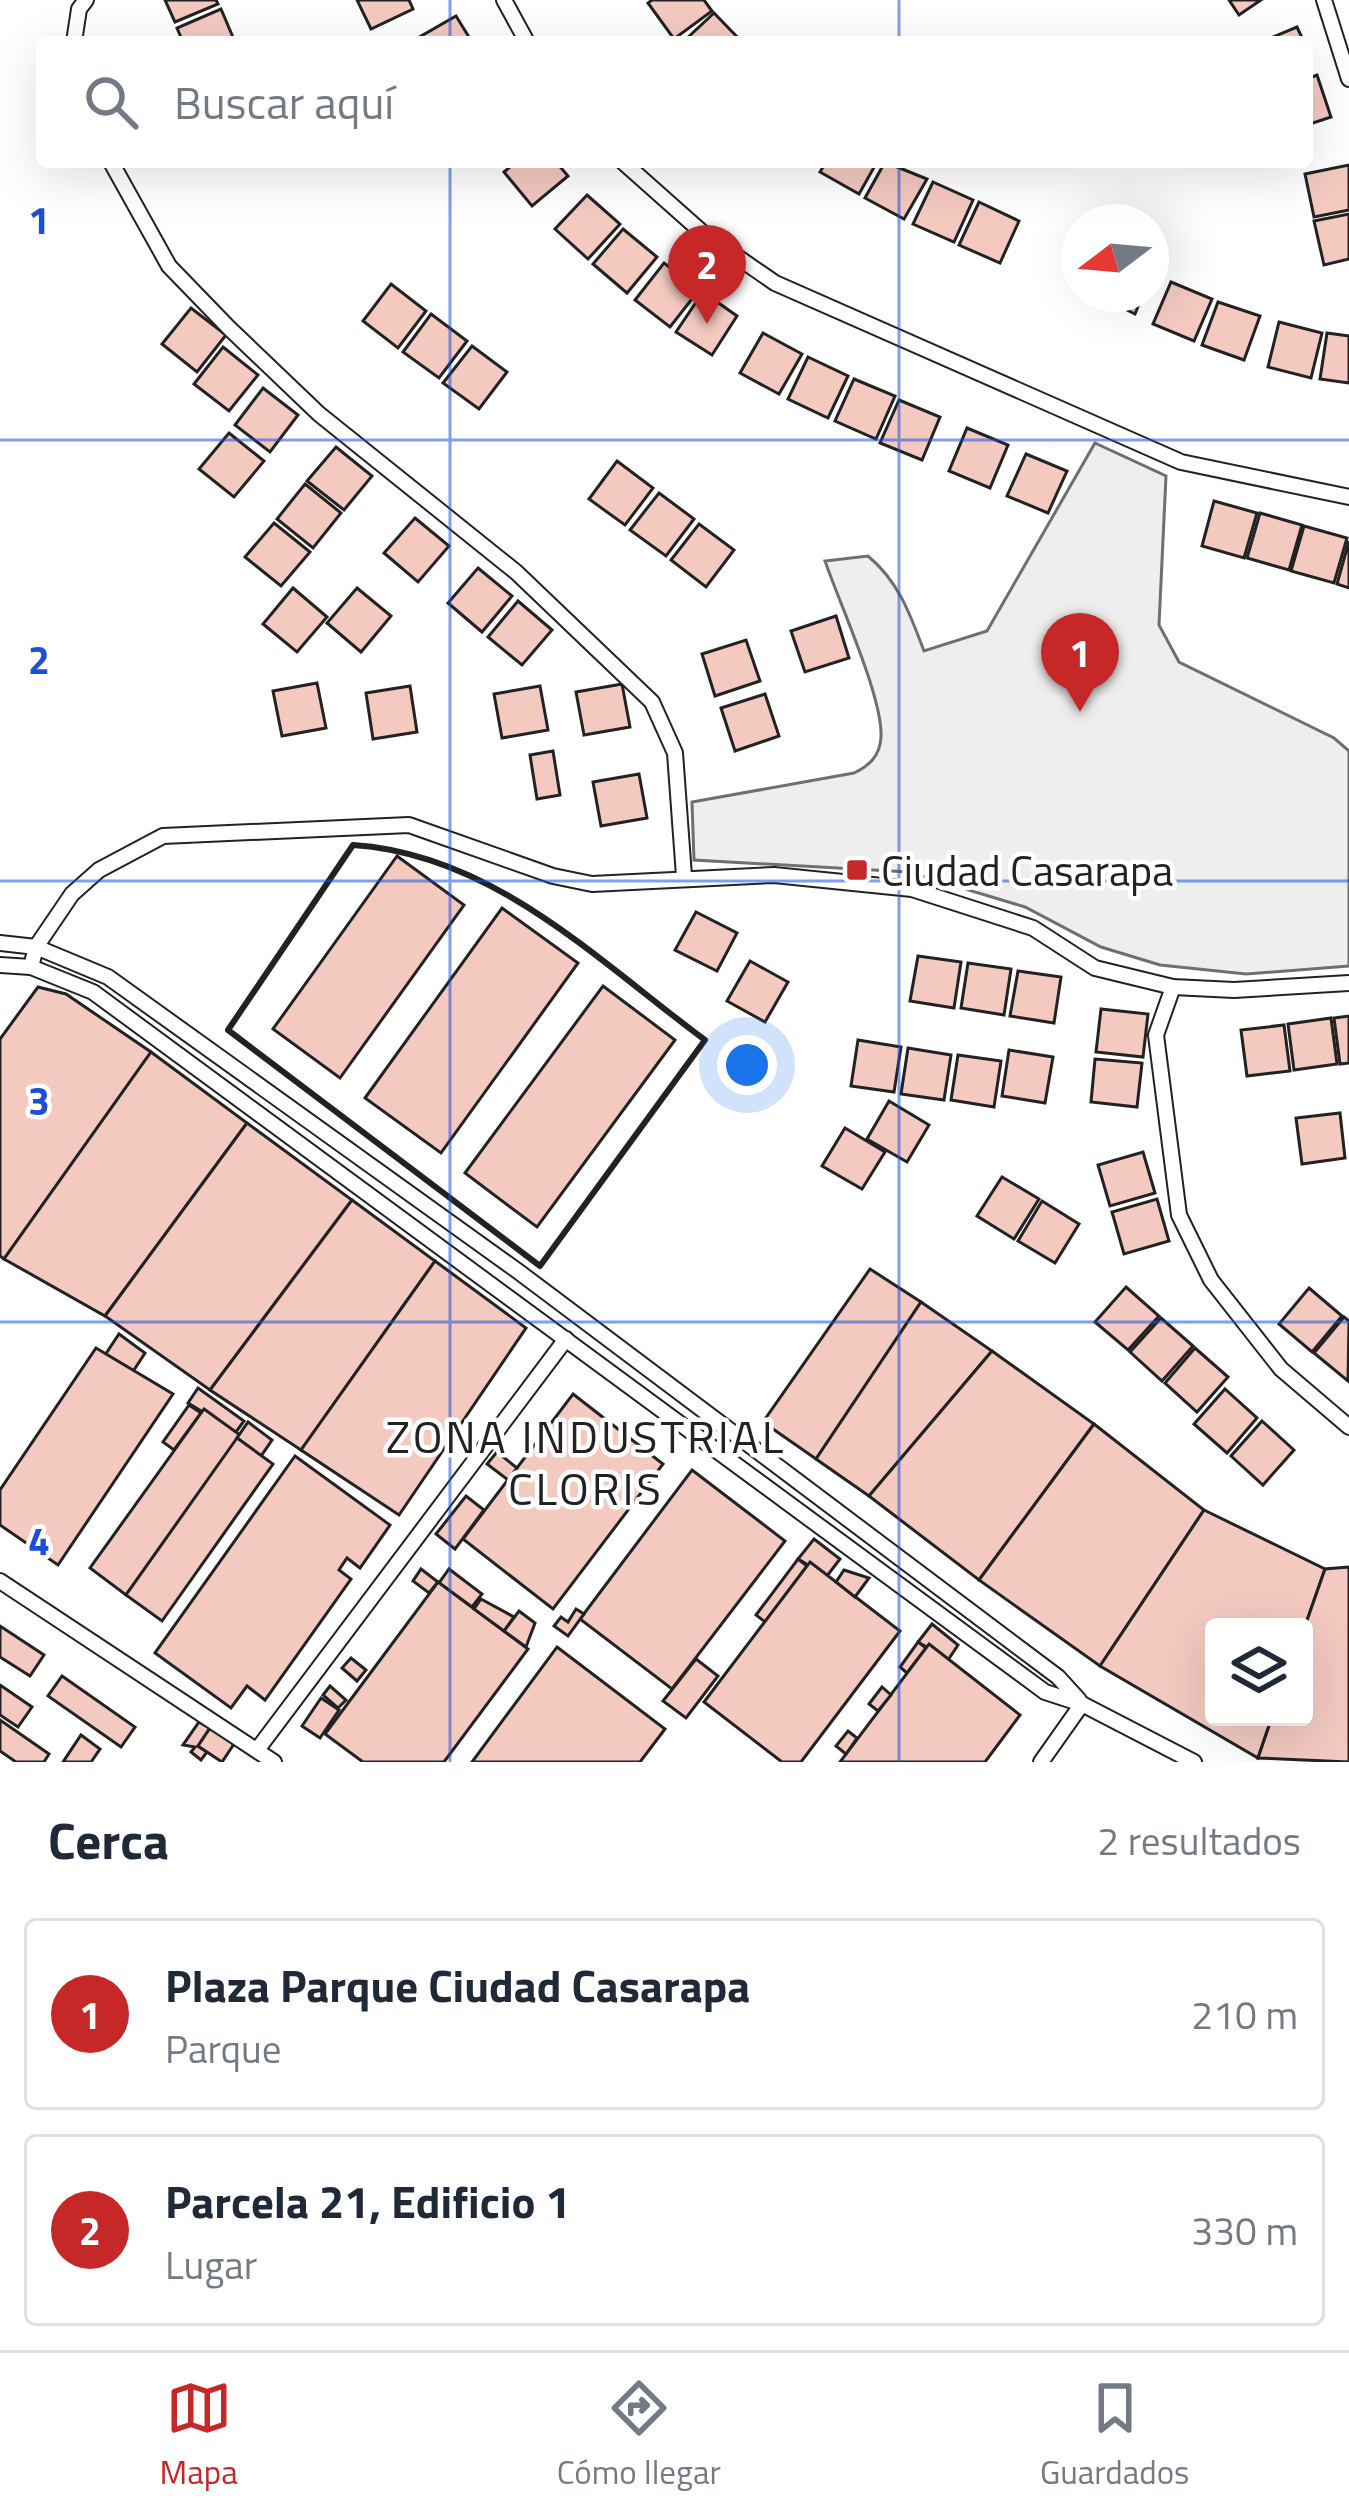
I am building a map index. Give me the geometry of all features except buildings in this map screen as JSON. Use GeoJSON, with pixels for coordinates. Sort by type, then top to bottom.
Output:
{"type":"FeatureCollection","features":[{"type":"Feature","properties":{"kind":"street"},"geometry":{"type":"LineString","coordinates":[[75,36],[79,9],[86,0]]}},
{"type":"Feature","properties":{"kind":"street"},"geometry":{"type":"LineString","coordinates":[[505,0],[524,36]]}},
{"type":"Feature","properties":{"kind":"street"},"geometry":{"type":"LineString","coordinates":[[1324,0],[1349,80]]}},
{"type":"Feature","properties":{"kind":"street"},"geometry":{"type":"LineString","coordinates":[[114,168],[169,266],[229,328],[319,414],[532,586],[652,702],[675,753],[684,876]]}},
{"type":"Feature","properties":{"kind":"street"},"geometry":{"type":"LineString","coordinates":[[630,168],[704,234],[775,283],[1180,462],[1349,496]]}},
{"type":"Feature","properties":{"kind":"street"},"geometry":{"type":"LineString","coordinates":[[31,967],[36,946],[72,894],[99,870],[163,836],[409,825],[553,876],[592,884],[774,875],[912,889],[1034,928],[1095,968],[1173,987],[1234,990],[1349,982]]}},
{"type":"Feature","properties":{"kind":"street"},"geometry":{"type":"LineString","coordinates":[[0,943],[36,946],[108,977],[519,1272],[1058,1677],[1082,1704]]}},
{"type":"Feature","properties":{"kind":"street"},"geometry":{"type":"LineString","coordinates":[[0,964],[31,967],[93,992],[1045,1692],[1082,1704],[1194,1762]]}},
{"type":"Feature","properties":{"kind":"street"},"geometry":{"type":"LineString","coordinates":[[1173,987],[1156,1035],[1179,1215],[1211,1280],[1281,1369],[1349,1426]]}},
{"type":"Feature","properties":{"kind":"street"},"geometry":{"type":"LineString","coordinates":[[257,1750],[566,1339]]}},
{"type":"Feature","properties":{"kind":"street"},"geometry":{"type":"LineString","coordinates":[[0,1581],[274,1762]]}},
{"type":"Feature","properties":{"kind":"street"},"geometry":{"type":"LineString","coordinates":[[1041,1762],[1082,1704]]}},
{"type":"Feature","properties":{"kind":"shaded area"},"geometry":{"type":"Polygon","coordinates":[[[1095,443],[1166,476],[1159,625],[1179,662],[1334,738],[1349,751],[1349,966],[1246,974],[1160,965],[1101,947],[1025,907],[909,872],[694,860],[692,802],[854,773],[876,755],[881,737],[875,699],[825,561],[868,556],[879,566],[896,588],[924,651],[987,631],[1095,443]]]}},
{"type":"Feature","properties":{"kind":"wall"},"geometry":{"type":"LineString","coordinates":[[353,845],[404,853],[452,868],[497,890],[583,946],[705,1040],[540,1266],[228,1030],[353,845]]}},
{"type":"Feature","properties":{"kind":"place","name":"Parcela 21, Edificio 1"},"geometry":{"type":"Point","coordinates":[707,324]}},
{"type":"Feature","properties":{"kind":"place","name":"Plaza Parque Ciudad Casarapa"},"geometry":{"type":"Point","coordinates":[1080,712]}},
{"type":"Feature","properties":{"kind":"place","name":"Ciudad Casarapa"},"geometry":{"type":"Point","coordinates":[857,870]}},
{"type":"Feature","properties":{"kind":"district","name":"ZONA INDUSTRIAL CLORIS"},"geometry":{"type":"Point","coordinates":[586,1462]}}]}
